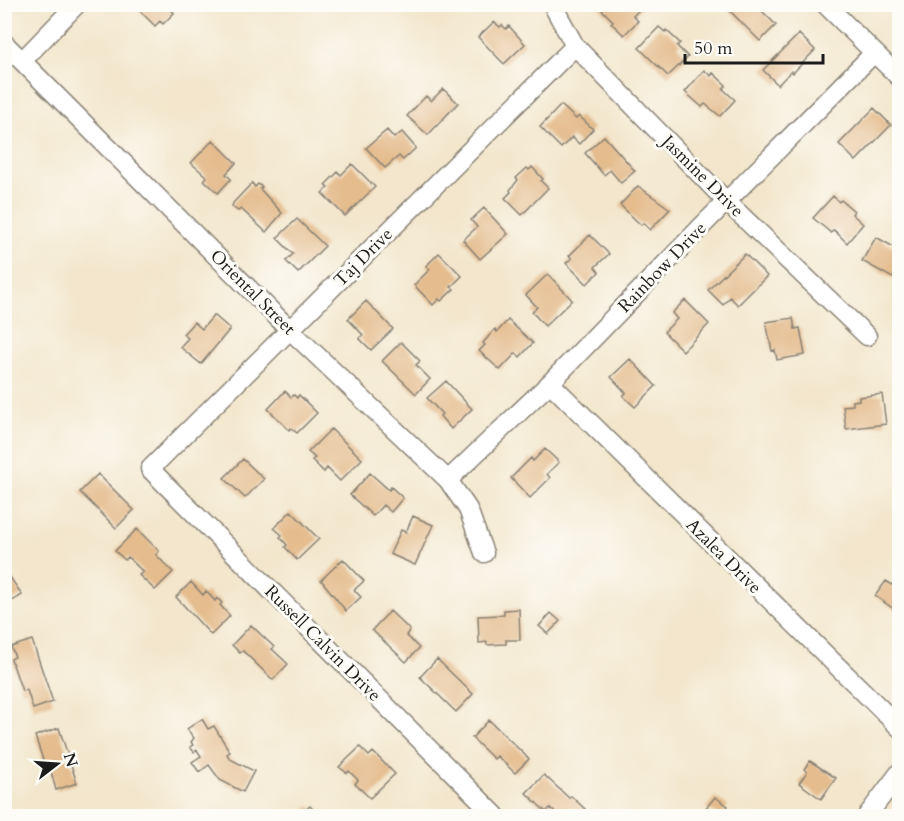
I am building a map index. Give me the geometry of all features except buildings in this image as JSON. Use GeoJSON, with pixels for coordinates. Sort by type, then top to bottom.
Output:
{"type":"FeatureCollection","features":[{"type":"Feature","properties":{"kind":"street"},"geometry":{"type":"LineString","coordinates":[[22,61],[77,4]]}},
{"type":"Feature","properties":{"kind":"street","name":"Jasmine Drive"},"geometry":{"type":"LineString","coordinates":[[552,4],[575,46],[726,201],[867,336]]}},
{"type":"Feature","properties":{"kind":"street"},"geometry":{"type":"LineString","coordinates":[[825,4],[900,78]]}},
{"type":"Feature","properties":{"kind":"street","name":"Oriental Street"},"geometry":{"type":"LineString","coordinates":[[4,43],[290,330],[448,480],[468,509],[484,553]]}},
{"type":"Feature","properties":{"kind":"street","name":"Taj Drive"},"geometry":{"type":"LineString","coordinates":[[150,469],[575,46]]}},
{"type":"Feature","properties":{"kind":"street","name":"Rainbow Drive"},"geometry":{"type":"LineString","coordinates":[[448,480],[549,383],[874,53]]}},
{"type":"Feature","properties":{"kind":"street","name":"Azalea Drive"},"geometry":{"type":"LineString","coordinates":[[549,383],[900,728]]}},
{"type":"Feature","properties":{"kind":"street","name":"Russell Calvin Drive"},"geometry":{"type":"LineString","coordinates":[[150,469],[496,816]]}},
{"type":"Feature","properties":{"kind":"street"},"geometry":{"type":"LineString","coordinates":[[867,816],[900,772]]}}]}
